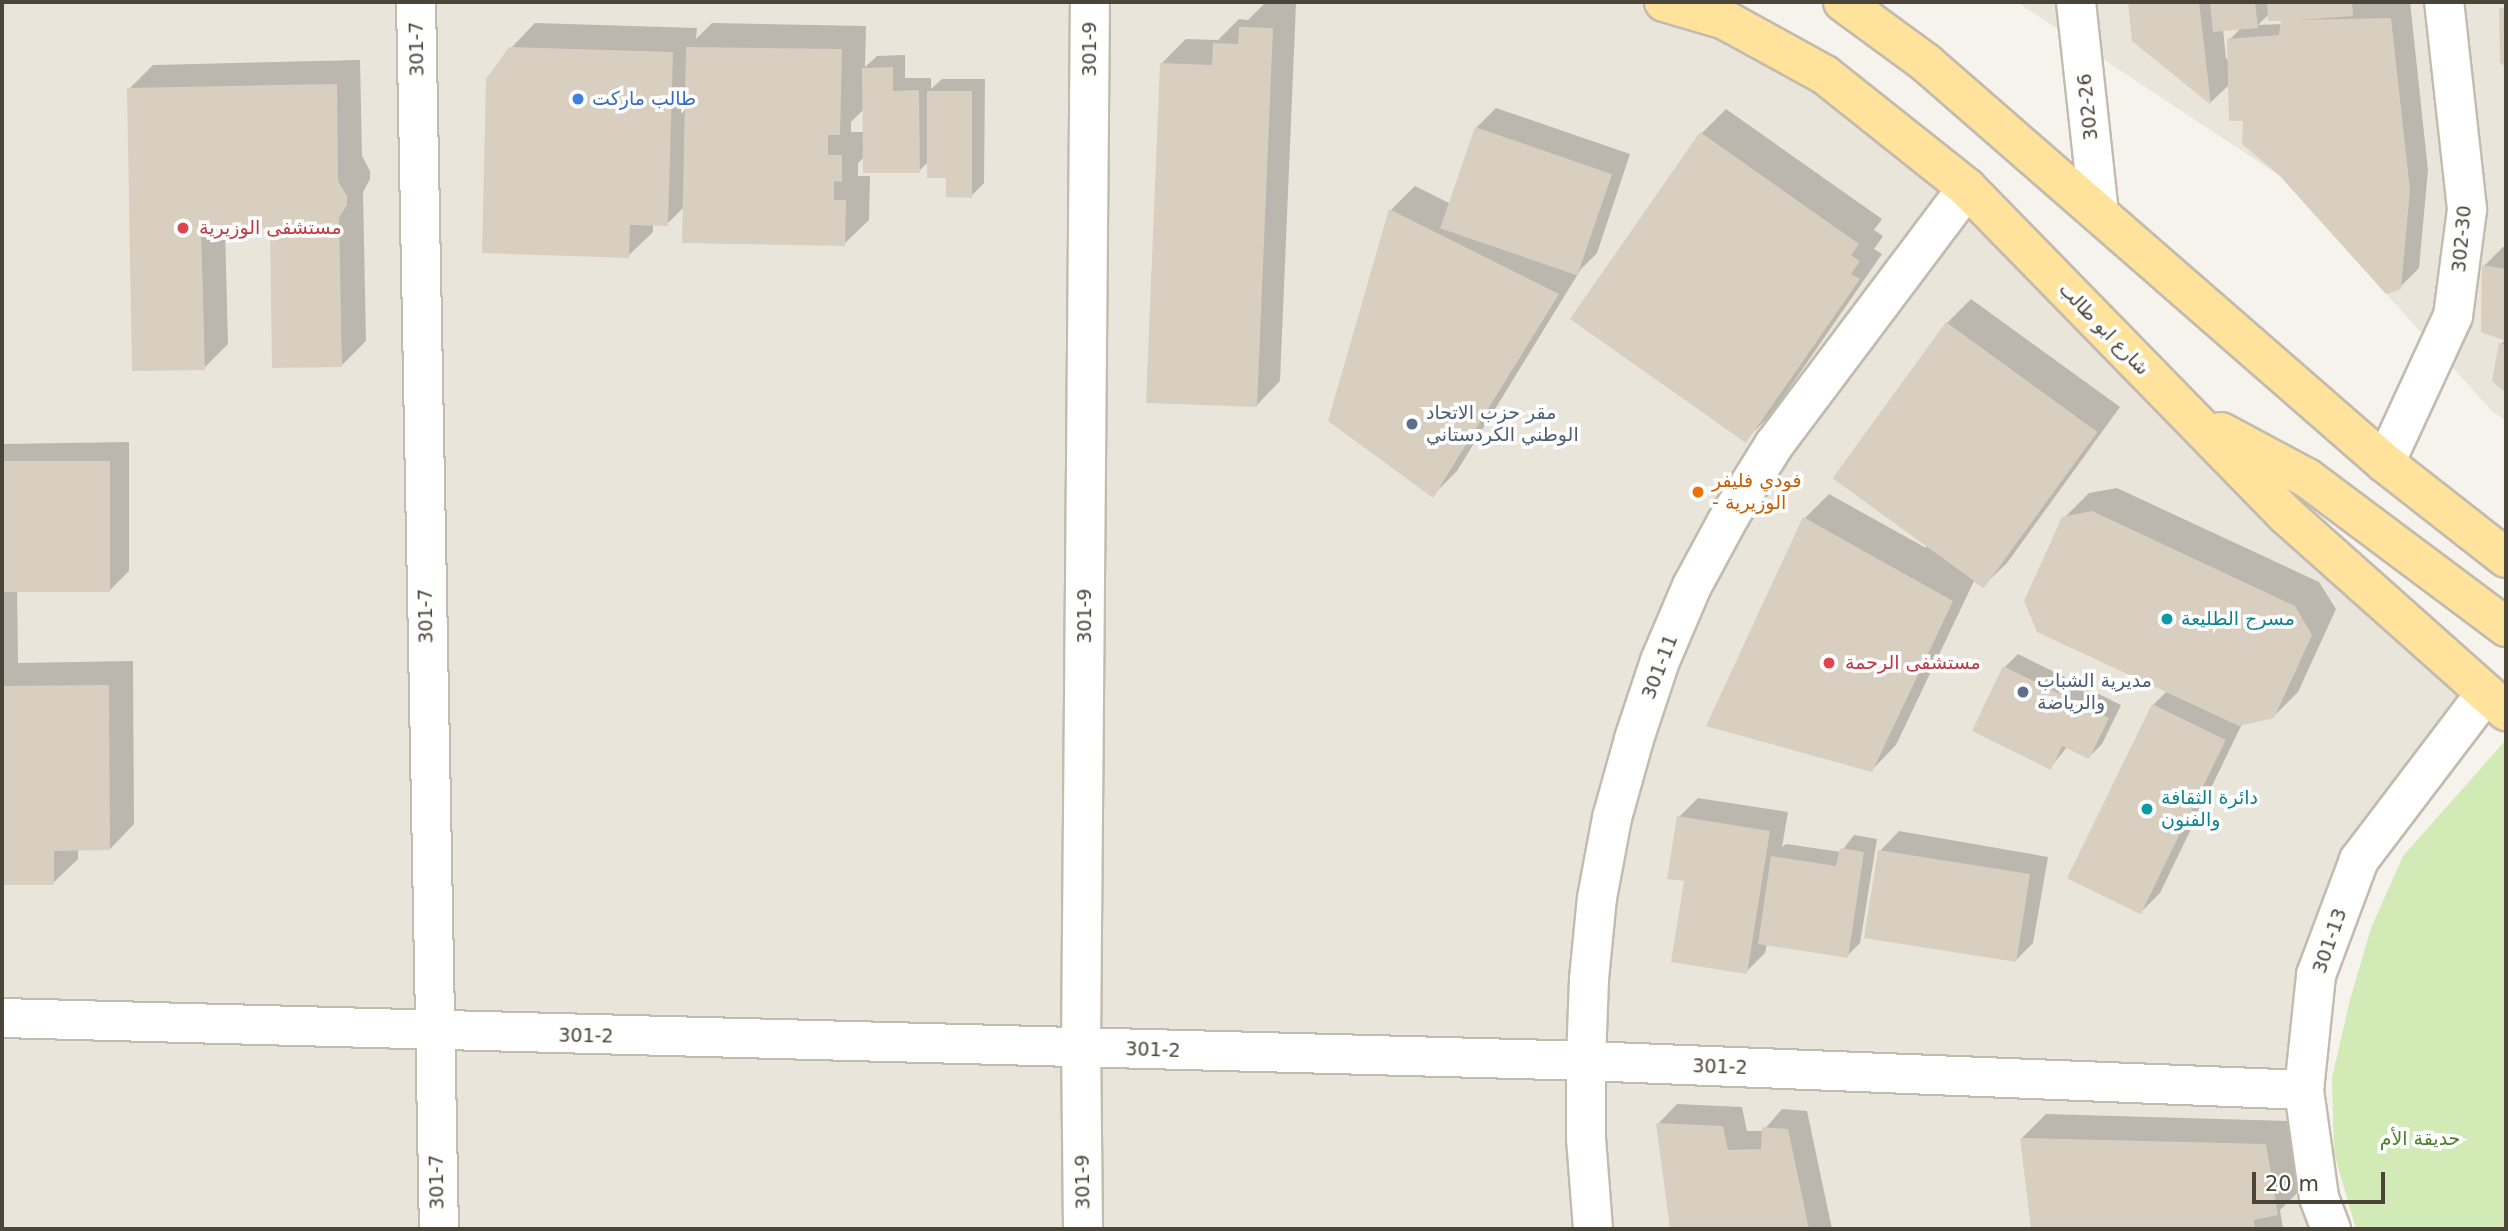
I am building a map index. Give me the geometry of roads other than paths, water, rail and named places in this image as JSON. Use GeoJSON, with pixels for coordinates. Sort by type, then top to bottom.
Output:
{"type":"FeatureCollection","features":[{"type":"Feature","properties":{"kind":"main road","name":"شارع ابو طالب"},"geometry":{"type":"LineString","coordinates":[[1664,2],[1725,20],[1825,75],[1967,188],[2286,515],[2495,703]]}},
{"type":"Feature","properties":{"kind":"main road"},"geometry":{"type":"LineString","coordinates":[[1843,2],[1925,62],[2385,463],[2506,558]]}},
{"type":"Feature","properties":{"kind":"main road"},"geometry":{"type":"LineString","coordinates":[[2188,415],[2307,478],[2506,627]]}},
{"type":"Feature","properties":{"kind":"street","name":"301-7"},"geometry":{"type":"LineString","coordinates":[[416,2],[433,1032],[439,1229]]}},
{"type":"Feature","properties":{"kind":"street","name":"301-9"},"geometry":{"type":"LineString","coordinates":[[1083,1229],[1081,1048],[1090,2]]}},
{"type":"Feature","properties":{"kind":"street","name":"302-26"},"geometry":{"type":"LineString","coordinates":[[2076,2],[2099,213]]}},
{"type":"Feature","properties":{"kind":"street","name":"302-30"},"geometry":{"type":"LineString","coordinates":[[2385,463],[2453,316],[2462,249],[2467,209],[2444,2]]}},
{"type":"Feature","properties":{"kind":"street","name":"301-11"},"geometry":{"type":"LineString","coordinates":[[1593,1229],[1586,1138],[1586,1061],[1589,979],[1597,898],[1612,818],[1660,661],[1692,586],[1731,514],[1774,444],[1967,188]]}},
{"type":"Feature","properties":{"kind":"street","name":"301-13"},"geometry":{"type":"LineString","coordinates":[[2331,1229],[2319,1197],[2304,1090],[2316,975],[2359,860],[2495,703]]}},
{"type":"Feature","properties":{"kind":"street","name":"301-2"},"geometry":{"type":"LineString","coordinates":[[2,1018],[433,1032],[1586,1061],[2304,1090]]}},
{"type":"Feature","properties":{"kind":"place","name":"طالب ماركت"},"geometry":{"type":"Point","coordinates":[578,99]}},
{"type":"Feature","properties":{"kind":"place","name":"مستشفى الوزيرية"},"geometry":{"type":"Point","coordinates":[183,228]}},
{"type":"Feature","properties":{"kind":"place","name":"مقر حزب الاتحاد الوطني الكردستاني"},"geometry":{"type":"Point","coordinates":[1412,424]}},
{"type":"Feature","properties":{"kind":"place","name":"فودي فليفر - الوزيرية"},"geometry":{"type":"Point","coordinates":[1698,492]}},
{"type":"Feature","properties":{"kind":"place","name":"مسرح الطليعة"},"geometry":{"type":"Point","coordinates":[2167,619]}},
{"type":"Feature","properties":{"kind":"place","name":"مستشفى الرحمة"},"geometry":{"type":"Point","coordinates":[1829,663]}},
{"type":"Feature","properties":{"kind":"place","name":"مديرية الشباب والرياضة"},"geometry":{"type":"Point","coordinates":[2023,692]}},
{"type":"Feature","properties":{"kind":"place","name":"دائرة الثقافة والفنون"},"geometry":{"type":"Point","coordinates":[2147,809]}},
{"type":"Feature","properties":{"kind":"park label","name":"حديقة الأم"},"geometry":{"type":"Point","coordinates":[2420,1139]}}]}
